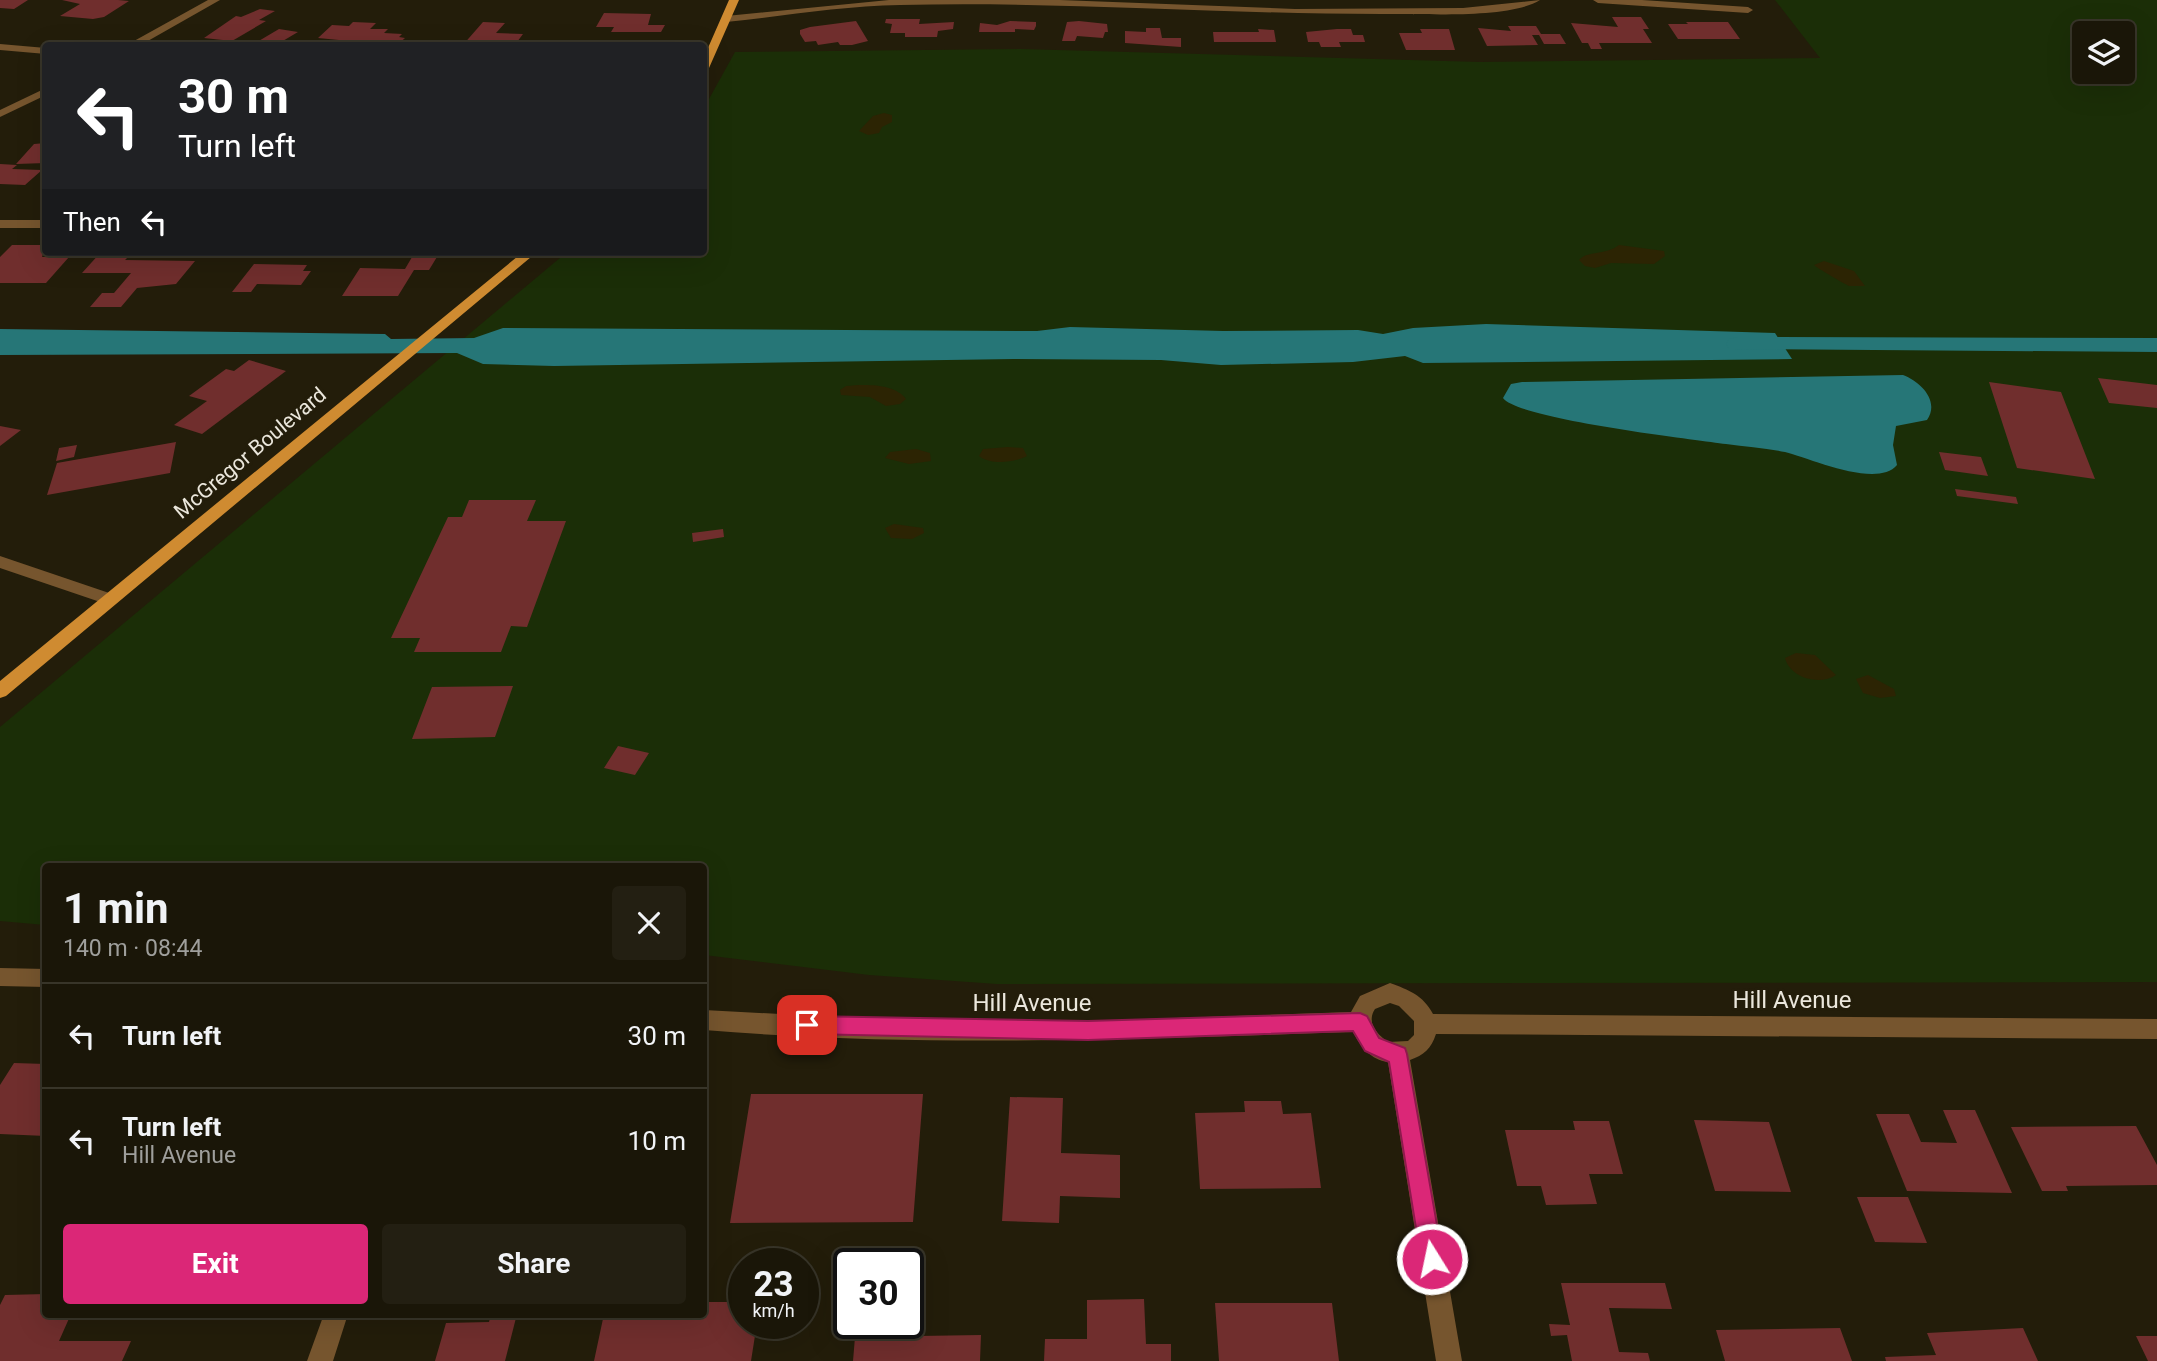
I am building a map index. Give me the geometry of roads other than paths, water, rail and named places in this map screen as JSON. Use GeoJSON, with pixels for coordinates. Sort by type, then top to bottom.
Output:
{"type":"FeatureCollection","features":[{"type":"Feature","properties":{"kind":"main road"},"geometry":{"type":"LineString","coordinates":[[707,61],[734,0]]}},
{"type":"Feature","properties":{"kind":"main road","name":"McGregor Boulevard"},"geometry":{"type":"LineString","coordinates":[[0,691],[526,256]]}},
{"type":"Feature","properties":{"kind":"street"},"geometry":{"type":"LineString","coordinates":[[137,42],[215,0]]}},
{"type":"Feature","properties":{"kind":"street"},"geometry":{"type":"LineString","coordinates":[[1234,0],[1236,11]]}},
{"type":"Feature","properties":{"kind":"street"},"geometry":{"type":"LineString","coordinates":[[726,19],[898,2],[1060,3],[1236,11],[1464,11],[1498,8],[1535,0]]}},
{"type":"Feature","properties":{"kind":"street"},"geometry":{"type":"LineString","coordinates":[[1598,0],[1748,10]]}},
{"type":"Feature","properties":{"kind":"street"},"geometry":{"type":"LineString","coordinates":[[0,47],[42,51]]}},
{"type":"Feature","properties":{"kind":"street"},"geometry":{"type":"LineString","coordinates":[[0,114],[42,92]]}},
{"type":"Feature","properties":{"kind":"street"},"geometry":{"type":"LineString","coordinates":[[0,224],[42,224]]}},
{"type":"Feature","properties":{"kind":"street"},"geometry":{"type":"LineString","coordinates":[[0,562],[109,599]]}},
{"type":"Feature","properties":{"kind":"street"},"geometry":{"type":"LineString","coordinates":[[0,977],[42,978]]}},
{"type":"Feature","properties":{"kind":"street"},"geometry":{"type":"LineString","coordinates":[[1390,993],[1414,1003],[1427,1024],[1426,1036],[1420,1046],[1398,1054],[1384,1052],[1363,1034],[1361,1011],[1367,1001],[1390,993]]}},
{"type":"Feature","properties":{"kind":"street","name":"Hill Avenue"},"geometry":{"type":"LineString","coordinates":[[707,1020],[855,1028],[1088,1031],[1360,1022]]}},
{"type":"Feature","properties":{"kind":"street","name":"Hill Avenue"},"geometry":{"type":"LineString","coordinates":[[1427,1024],[2157,1029]]}},
{"type":"Feature","properties":{"kind":"street"},"geometry":{"type":"LineString","coordinates":[[1398,1054],[1449,1361]]}},
{"type":"Feature","properties":{"kind":"street"},"geometry":{"type":"LineString","coordinates":[[320,1361],[335,1318]]}},
{"type":"Feature","properties":{"kind":"water"},"geometry":{"type":"Polygon","coordinates":[[[1486,324],[1775,333],[1792,359],[1423,363],[1405,356],[1353,362],[1221,365],[1161,360],[1014,359],[554,366],[483,364],[457,353],[0,355],[0,329],[385,334],[391,339],[474,338],[503,328],[1037,331],[1070,327],[1223,331],[1358,330],[1383,334],[1413,328],[1486,324]]]}},
{"type":"Feature","properties":{"kind":"water"},"geometry":{"type":"Polygon","coordinates":[[[1903,375],[1916,382],[1927,393],[1930,413],[1927,420],[1896,426],[1893,445],[1897,465],[1887,472],[1875,474],[1843,470],[1778,451],[1571,420],[1515,406],[1503,398],[1511,384],[1522,382],[1903,375]]]}},
{"type":"Feature","properties":{"kind":"waterway"},"geometry":{"type":"LineString","coordinates":[[1738,344],[2157,345]]}}]}
